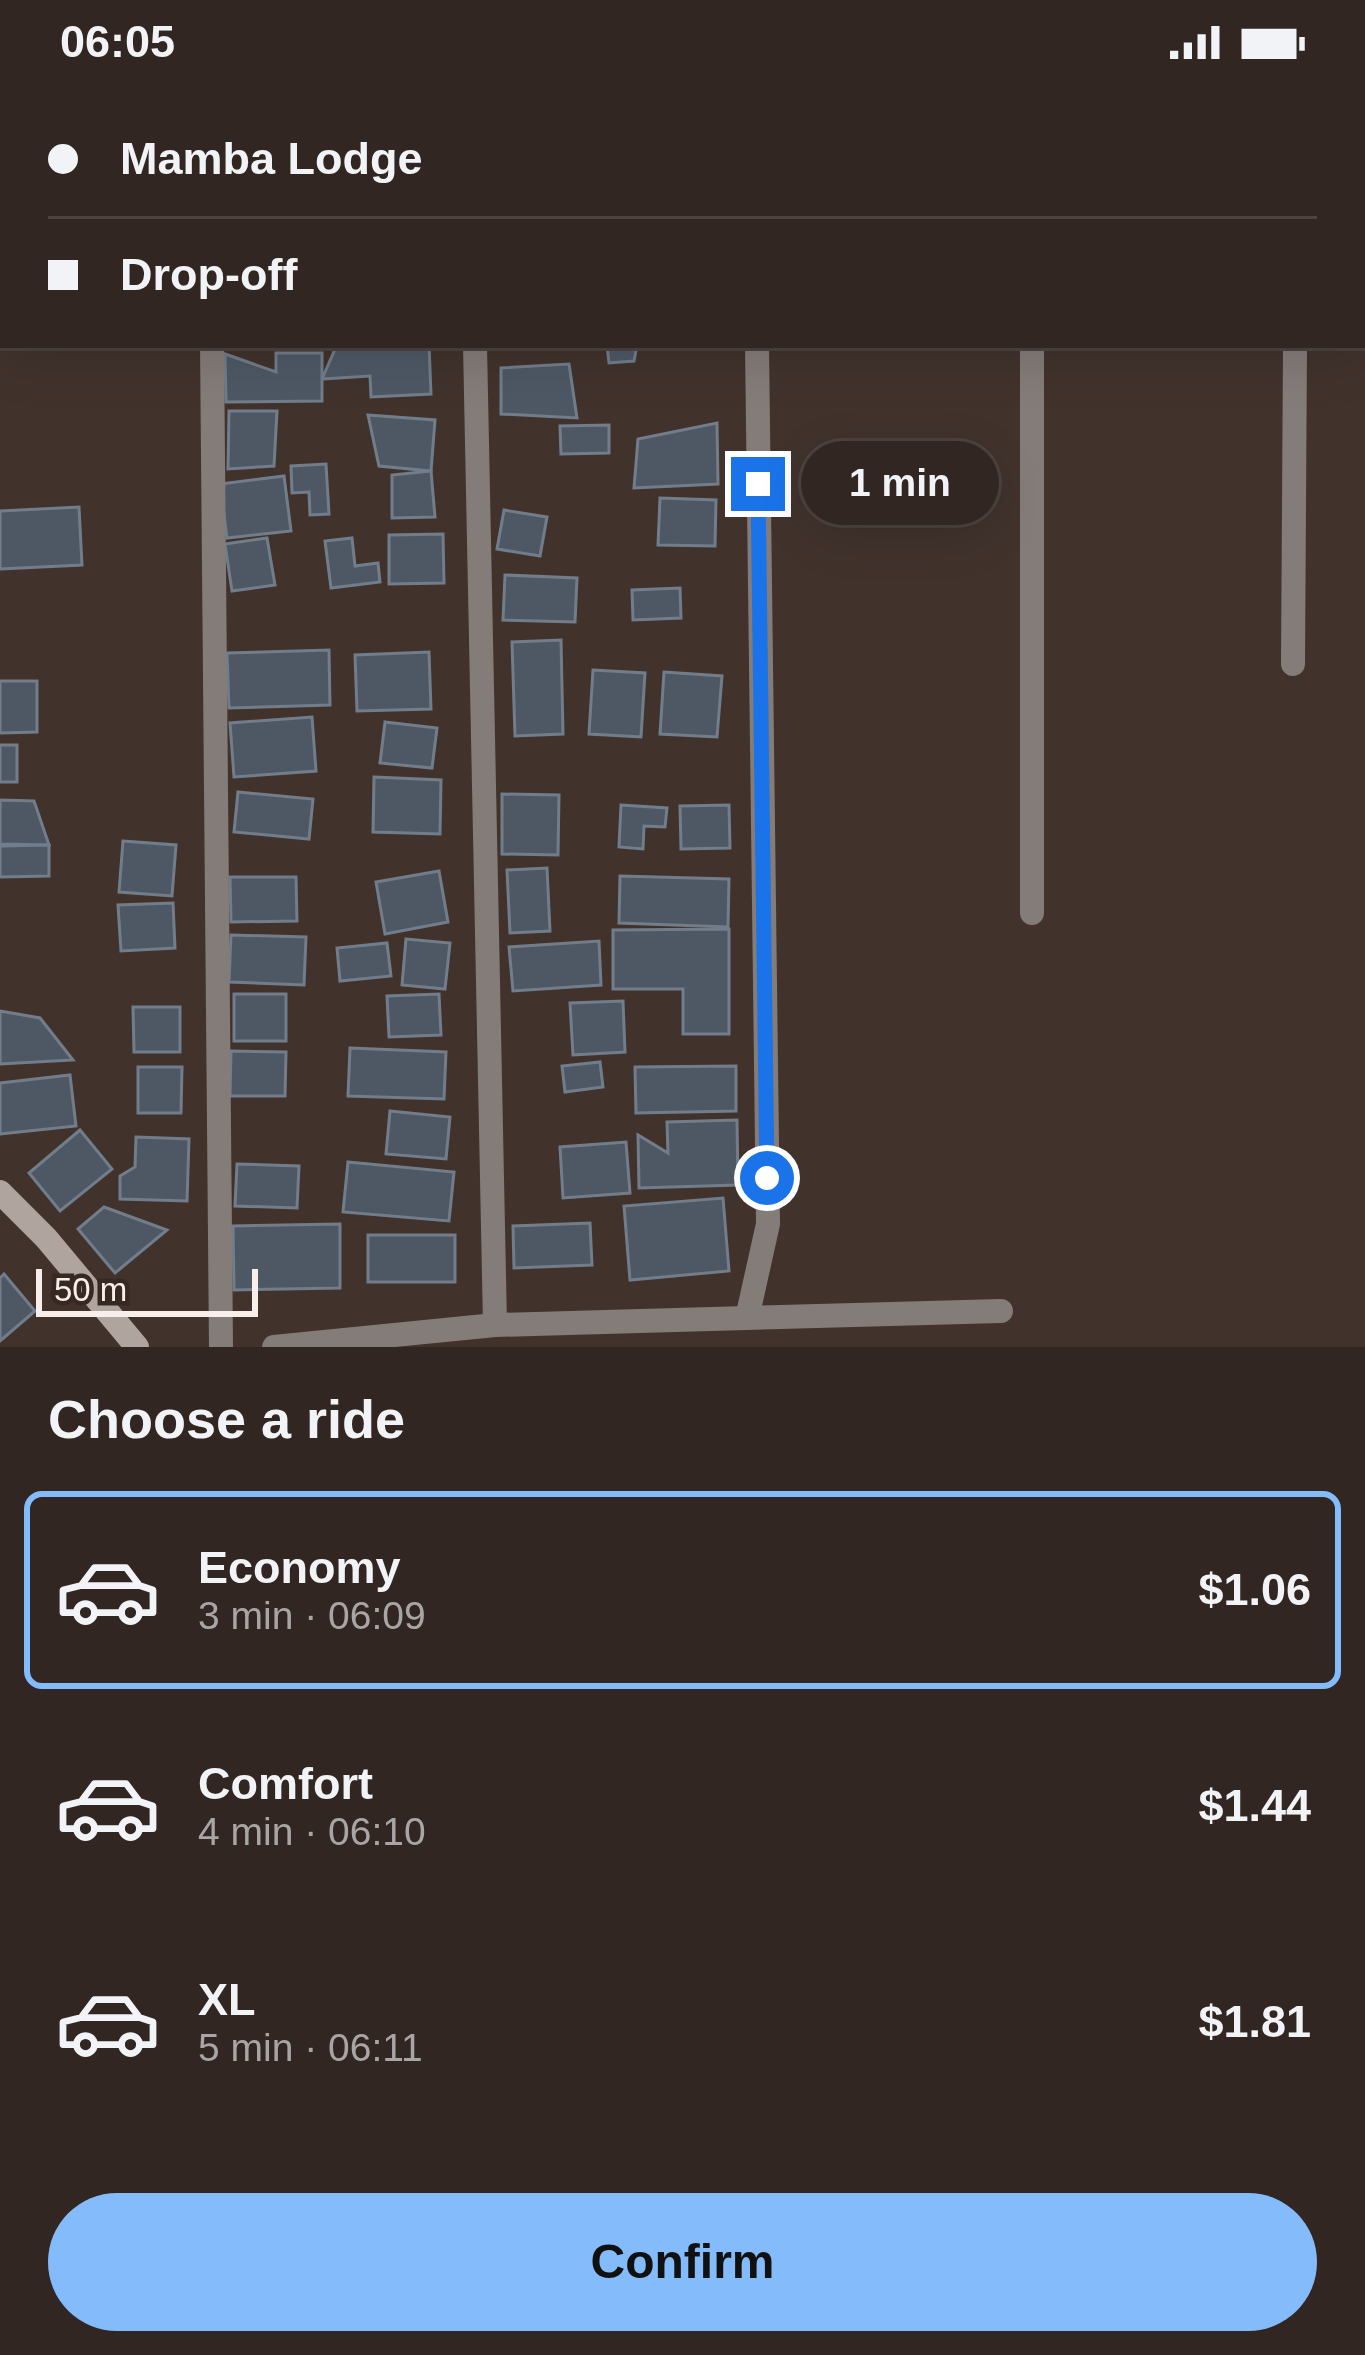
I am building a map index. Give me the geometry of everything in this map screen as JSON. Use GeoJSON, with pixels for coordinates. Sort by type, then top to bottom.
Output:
{"type":"FeatureCollection","features":[{"type":"Feature","properties":{"kind":"main road"},"geometry":{"type":"LineString","coordinates":[[0,1192],[46,1238],[137,1347]]}},
{"type":"Feature","properties":{"kind":"street"},"geometry":{"type":"LineString","coordinates":[[212,348],[221,1347]]}},
{"type":"Feature","properties":{"kind":"street"},"geometry":{"type":"LineString","coordinates":[[475,348],[495,1324]]}},
{"type":"Feature","properties":{"kind":"street"},"geometry":{"type":"LineString","coordinates":[[747,1318],[768,1224],[757,348]]}},
{"type":"Feature","properties":{"kind":"street"},"geometry":{"type":"LineString","coordinates":[[1032,348],[1032,913]]}},
{"type":"Feature","properties":{"kind":"street"},"geometry":{"type":"LineString","coordinates":[[1293,664],[1295,348]]}},
{"type":"Feature","properties":{"kind":"street"},"geometry":{"type":"LineString","coordinates":[[274,1347],[495,1324],[1001,1311]]}},
{"type":"Feature","properties":{"kind":"building"},"geometry":{"type":"Polygon","coordinates":[[[336,348],[429,348],[431,394],[371,397],[370,376],[322,379],[336,348]]]}},
{"type":"Feature","properties":{"kind":"building"},"geometry":{"type":"Polygon","coordinates":[[[607,348],[636,348],[634,361],[609,363],[607,348]]]}},
{"type":"Feature","properties":{"kind":"building"},"geometry":{"type":"Polygon","coordinates":[[[276,353],[322,353],[322,401],[226,402],[225,354],[276,372],[276,353]]]}},
{"type":"Feature","properties":{"kind":"building"},"geometry":{"type":"Polygon","coordinates":[[[569,364],[577,418],[501,414],[501,368],[569,364]]]}},
{"type":"Feature","properties":{"kind":"building"},"geometry":{"type":"Polygon","coordinates":[[[229,411],[277,411],[274,466],[228,469],[229,411]]]}},
{"type":"Feature","properties":{"kind":"building"},"geometry":{"type":"Polygon","coordinates":[[[368,415],[435,420],[431,471],[379,466],[368,415]]]}},
{"type":"Feature","properties":{"kind":"building"},"geometry":{"type":"Polygon","coordinates":[[[717,423],[718,484],[634,488],[638,439],[717,423]]]}},
{"type":"Feature","properties":{"kind":"building"},"geometry":{"type":"Polygon","coordinates":[[[609,425],[609,453],[561,454],[560,426],[609,425]]]}},
{"type":"Feature","properties":{"kind":"building"},"geometry":{"type":"Polygon","coordinates":[[[326,464],[329,514],[310,515],[309,492],[292,493],[291,466],[326,464]]]}},
{"type":"Feature","properties":{"kind":"building"},"geometry":{"type":"Polygon","coordinates":[[[431,471],[435,517],[392,518],[392,475],[431,471]]]}},
{"type":"Feature","properties":{"kind":"building"},"geometry":{"type":"Polygon","coordinates":[[[284,476],[291,531],[227,538],[220,484],[284,476]]]}},
{"type":"Feature","properties":{"kind":"building"},"geometry":{"type":"Polygon","coordinates":[[[660,498],[716,500],[715,546],[658,545],[660,498]]]}},
{"type":"Feature","properties":{"kind":"building"},"geometry":{"type":"Polygon","coordinates":[[[79,507],[82,565],[0,569],[0,511],[79,507]]]}},
{"type":"Feature","properties":{"kind":"building"},"geometry":{"type":"Polygon","coordinates":[[[504,510],[547,517],[540,556],[497,549],[504,510]]]}},
{"type":"Feature","properties":{"kind":"building"},"geometry":{"type":"Polygon","coordinates":[[[443,534],[444,583],[389,584],[389,535],[443,534]]]}},
{"type":"Feature","properties":{"kind":"building"},"geometry":{"type":"Polygon","coordinates":[[[267,538],[275,585],[232,591],[225,544],[267,538]]]}},
{"type":"Feature","properties":{"kind":"building"},"geometry":{"type":"Polygon","coordinates":[[[352,538],[355,566],[378,563],[380,582],[331,588],[325,541],[352,538]]]}},
{"type":"Feature","properties":{"kind":"building"},"geometry":{"type":"Polygon","coordinates":[[[505,575],[577,578],[575,622],[503,620],[505,575]]]}},
{"type":"Feature","properties":{"kind":"building"},"geometry":{"type":"Polygon","coordinates":[[[680,588],[681,618],[633,620],[632,590],[680,588]]]}},
{"type":"Feature","properties":{"kind":"building"},"geometry":{"type":"Polygon","coordinates":[[[561,640],[563,734],[515,736],[512,642],[561,640]]]}},
{"type":"Feature","properties":{"kind":"building"},"geometry":{"type":"Polygon","coordinates":[[[329,650],[330,705],[229,708],[227,653],[329,650]]]}},
{"type":"Feature","properties":{"kind":"building"},"geometry":{"type":"Polygon","coordinates":[[[429,652],[431,709],[357,711],[355,655],[429,652]]]}},
{"type":"Feature","properties":{"kind":"building"},"geometry":{"type":"Polygon","coordinates":[[[593,670],[645,673],[641,737],[589,734],[593,670]]]}},
{"type":"Feature","properties":{"kind":"building"},"geometry":{"type":"Polygon","coordinates":[[[664,672],[722,676],[717,737],[660,734],[664,672]]]}},
{"type":"Feature","properties":{"kind":"building"},"geometry":{"type":"Polygon","coordinates":[[[0,681],[37,681],[37,732],[0,733],[0,681]]]}},
{"type":"Feature","properties":{"kind":"building"},"geometry":{"type":"Polygon","coordinates":[[[312,717],[316,771],[234,777],[230,723],[312,717]]]}},
{"type":"Feature","properties":{"kind":"building"},"geometry":{"type":"Polygon","coordinates":[[[385,722],[437,728],[432,768],[380,763],[385,722]]]}},
{"type":"Feature","properties":{"kind":"building"},"geometry":{"type":"Polygon","coordinates":[[[0,745],[17,745],[17,782],[0,782],[0,745]]]}},
{"type":"Feature","properties":{"kind":"building"},"geometry":{"type":"Polygon","coordinates":[[[374,777],[441,780],[440,834],[373,832],[374,777]]]}},
{"type":"Feature","properties":{"kind":"building"},"geometry":{"type":"Polygon","coordinates":[[[238,792],[313,799],[309,839],[234,832],[238,792]]]}},
{"type":"Feature","properties":{"kind":"building"},"geometry":{"type":"Polygon","coordinates":[[[502,794],[559,795],[558,855],[502,854],[502,794]]]}},
{"type":"Feature","properties":{"kind":"building"},"geometry":{"type":"Polygon","coordinates":[[[0,800],[34,801],[49,845],[0,844],[0,800]]]}},
{"type":"Feature","properties":{"kind":"building"},"geometry":{"type":"Polygon","coordinates":[[[621,805],[667,808],[665,827],[644,826],[643,849],[619,847],[621,805]]]}},
{"type":"Feature","properties":{"kind":"building"},"geometry":{"type":"Polygon","coordinates":[[[729,805],[730,848],[681,849],[680,806],[729,805]]]}},
{"type":"Feature","properties":{"kind":"building"},"geometry":{"type":"Polygon","coordinates":[[[123,841],[176,845],[172,896],[119,892],[123,841]]]}},
{"type":"Feature","properties":{"kind":"building"},"geometry":{"type":"Polygon","coordinates":[[[49,845],[49,876],[0,877],[0,846],[49,845]]]}},
{"type":"Feature","properties":{"kind":"building"},"geometry":{"type":"Polygon","coordinates":[[[547,868],[550,931],[510,933],[507,870],[547,868]]]}},
{"type":"Feature","properties":{"kind":"building"},"geometry":{"type":"Polygon","coordinates":[[[439,871],[448,922],[385,934],[376,882],[439,871]]]}},
{"type":"Feature","properties":{"kind":"building"},"geometry":{"type":"Polygon","coordinates":[[[620,876],[729,879],[728,927],[619,923],[620,876]]]}},
{"type":"Feature","properties":{"kind":"building"},"geometry":{"type":"Polygon","coordinates":[[[230,877],[296,877],[297,921],[231,922],[230,877]]]}},
{"type":"Feature","properties":{"kind":"building"},"geometry":{"type":"Polygon","coordinates":[[[173,903],[175,948],[121,951],[118,905],[173,903]]]}},
{"type":"Feature","properties":{"kind":"building"},"geometry":{"type":"Polygon","coordinates":[[[729,929],[729,1034],[683,1034],[683,989],[613,989],[613,930],[729,929]]]}},
{"type":"Feature","properties":{"kind":"building"},"geometry":{"type":"Polygon","coordinates":[[[231,935],[306,937],[304,985],[229,982],[231,935]]]}},
{"type":"Feature","properties":{"kind":"building"},"geometry":{"type":"Polygon","coordinates":[[[406,939],[450,943],[445,989],[402,985],[406,939]]]}},
{"type":"Feature","properties":{"kind":"building"},"geometry":{"type":"Polygon","coordinates":[[[599,941],[601,985],[513,991],[509,947],[599,941]]]}},
{"type":"Feature","properties":{"kind":"building"},"geometry":{"type":"Polygon","coordinates":[[[387,943],[391,976],[340,981],[337,948],[387,943]]]}},
{"type":"Feature","properties":{"kind":"building"},"geometry":{"type":"Polygon","coordinates":[[[234,994],[286,994],[286,1041],[234,1041],[234,994]]]}},
{"type":"Feature","properties":{"kind":"building"},"geometry":{"type":"Polygon","coordinates":[[[439,994],[441,1035],[389,1037],[387,996],[439,994]]]}},
{"type":"Feature","properties":{"kind":"building"},"geometry":{"type":"Polygon","coordinates":[[[623,1001],[625,1052],[573,1055],[570,1003],[623,1001]]]}},
{"type":"Feature","properties":{"kind":"building"},"geometry":{"type":"Polygon","coordinates":[[[133,1007],[180,1007],[180,1052],[134,1052],[133,1007]]]}},
{"type":"Feature","properties":{"kind":"building"},"geometry":{"type":"Polygon","coordinates":[[[0,1011],[40,1018],[73,1060],[0,1064],[0,1011]]]}},
{"type":"Feature","properties":{"kind":"building"},"geometry":{"type":"Polygon","coordinates":[[[350,1048],[446,1052],[444,1099],[348,1096],[350,1048]]]}},
{"type":"Feature","properties":{"kind":"building"},"geometry":{"type":"Polygon","coordinates":[[[231,1051],[286,1052],[285,1096],[230,1096],[231,1051]]]}},
{"type":"Feature","properties":{"kind":"building"},"geometry":{"type":"Polygon","coordinates":[[[600,1062],[603,1087],[565,1092],[562,1066],[600,1062]]]}},
{"type":"Feature","properties":{"kind":"building"},"geometry":{"type":"Polygon","coordinates":[[[736,1066],[736,1111],[636,1113],[635,1067],[736,1066]]]}},
{"type":"Feature","properties":{"kind":"building"},"geometry":{"type":"Polygon","coordinates":[[[138,1067],[182,1067],[181,1113],[138,1113],[138,1067]]]}},
{"type":"Feature","properties":{"kind":"building"},"geometry":{"type":"Polygon","coordinates":[[[70,1075],[76,1126],[0,1134],[0,1083],[70,1075]]]}},
{"type":"Feature","properties":{"kind":"building"},"geometry":{"type":"Polygon","coordinates":[[[390,1111],[450,1117],[446,1159],[386,1154],[390,1111]]]}},
{"type":"Feature","properties":{"kind":"building"},"geometry":{"type":"Polygon","coordinates":[[[737,1120],[738,1185],[639,1188],[638,1135],[668,1153],[667,1122],[737,1120]]]}},
{"type":"Feature","properties":{"kind":"building"},"geometry":{"type":"Polygon","coordinates":[[[80,1130],[112,1169],[60,1211],[29,1173],[80,1130]]]}},
{"type":"Feature","properties":{"kind":"building"},"geometry":{"type":"Polygon","coordinates":[[[136,1137],[189,1139],[187,1201],[120,1199],[120,1176],[135,1167],[136,1137]]]}},
{"type":"Feature","properties":{"kind":"building"},"geometry":{"type":"Polygon","coordinates":[[[626,1142],[630,1193],[563,1198],[560,1147],[626,1142]]]}},
{"type":"Feature","properties":{"kind":"building"},"geometry":{"type":"Polygon","coordinates":[[[348,1162],[454,1172],[449,1221],[343,1212],[348,1162]]]}},
{"type":"Feature","properties":{"kind":"building"},"geometry":{"type":"Polygon","coordinates":[[[237,1164],[299,1166],[297,1208],[235,1206],[237,1164]]]}},
{"type":"Feature","properties":{"kind":"building"},"geometry":{"type":"Polygon","coordinates":[[[723,1198],[729,1271],[630,1280],[624,1206],[723,1198]]]}},
{"type":"Feature","properties":{"kind":"building"},"geometry":{"type":"Polygon","coordinates":[[[104,1207],[167,1230],[115,1273],[78,1229],[104,1207]]]}},
{"type":"Feature","properties":{"kind":"building"},"geometry":{"type":"Polygon","coordinates":[[[590,1223],[592,1265],[514,1268],[513,1226],[590,1223]]]}},
{"type":"Feature","properties":{"kind":"building"},"geometry":{"type":"Polygon","coordinates":[[[340,1224],[340,1288],[234,1290],[233,1226],[340,1224]]]}},
{"type":"Feature","properties":{"kind":"building"},"geometry":{"type":"Polygon","coordinates":[[[368,1235],[455,1235],[455,1282],[368,1282],[368,1235]]]}},
{"type":"Feature","properties":{"kind":"building"},"geometry":{"type":"Polygon","coordinates":[[[4,1274],[35,1311],[0,1341],[0,1278],[4,1274]]]}},
{"type":"Feature","properties":{"kind":"route"},"geometry":{"type":"LineString","coordinates":[[758,484],[767,1178]]}}]}
